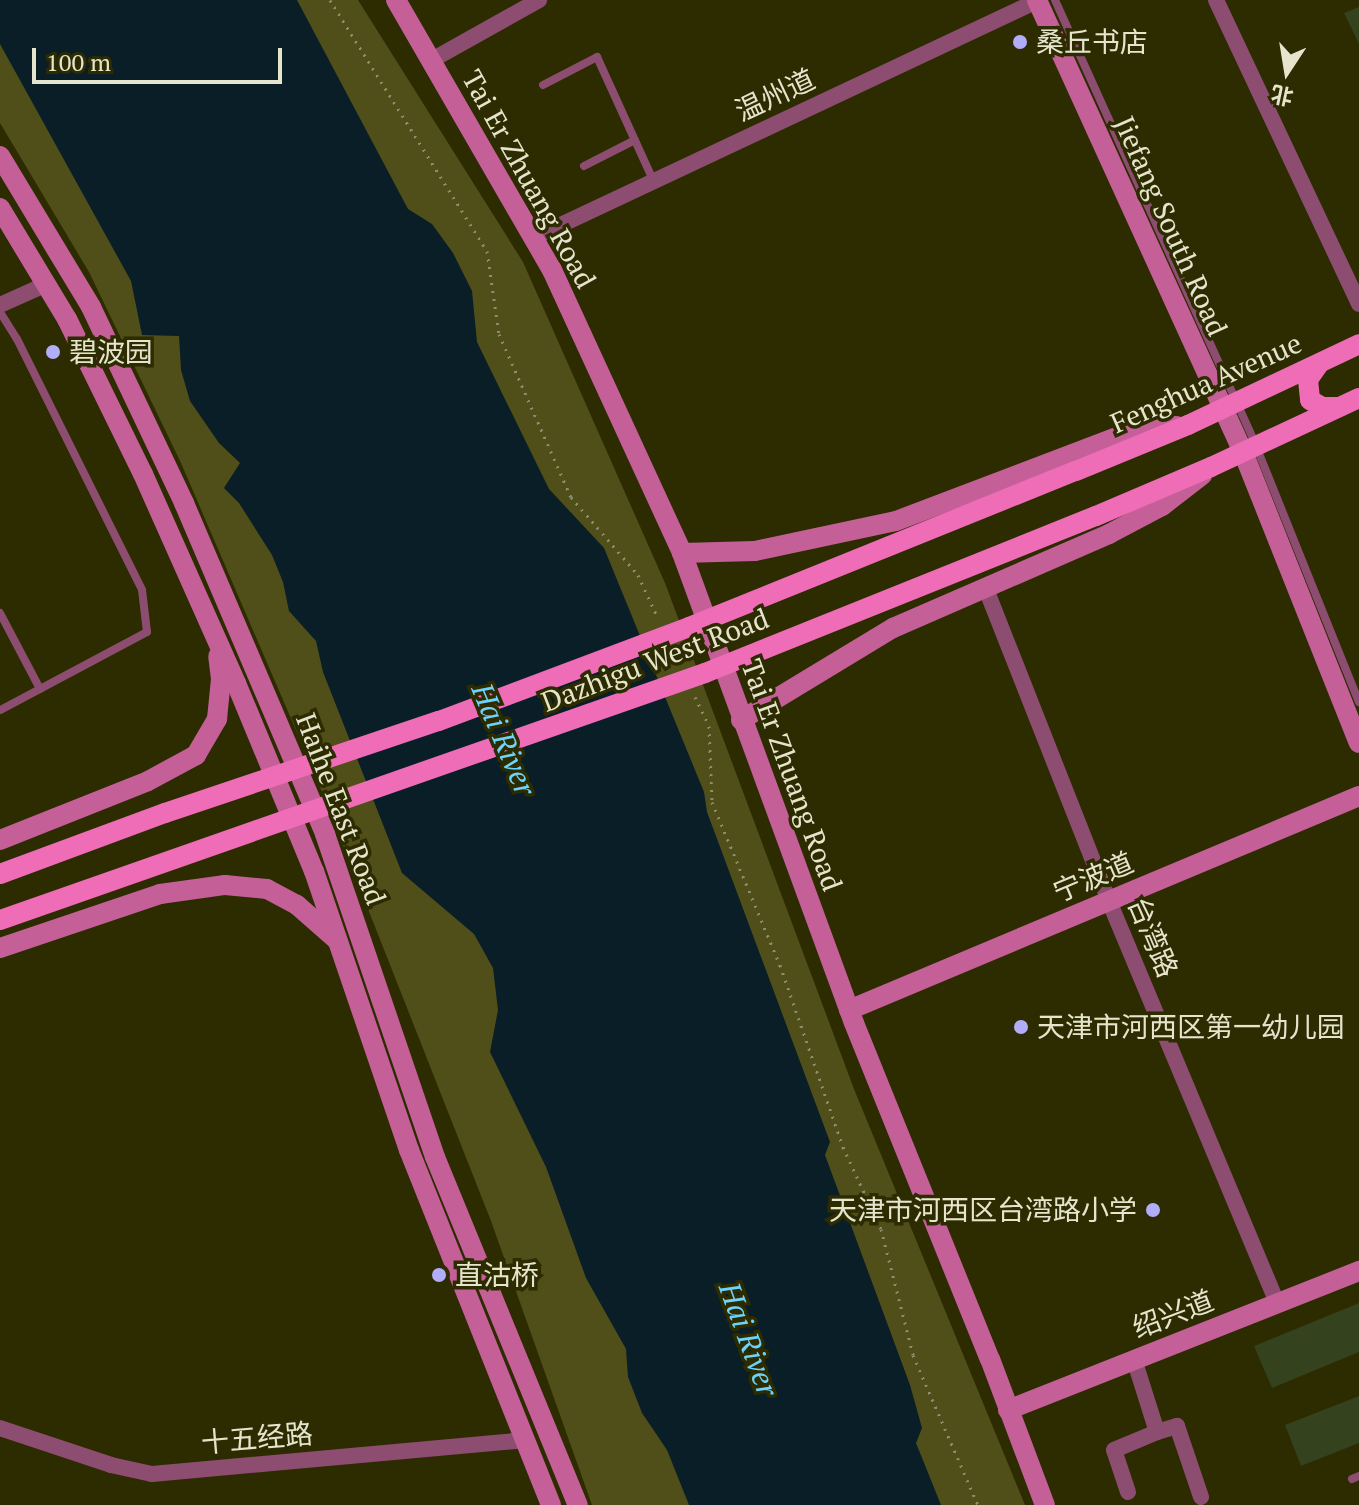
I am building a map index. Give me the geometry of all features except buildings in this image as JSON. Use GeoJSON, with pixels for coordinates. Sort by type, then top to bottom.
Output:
{"type":"FeatureCollection","features":[{"type":"Feature","properties":{"kind":"main road","name":"Tai Er Zhuang Road"},"geometry":{"type":"LineString","coordinates":[[396,0],[552,270],[682,553],[849,1010],[1045,1505]]}},
{"type":"Feature","properties":{"kind":"main road","name":"Jiefang South Road"},"geometry":{"type":"LineString","coordinates":[[1038,0],[1250,449],[1359,743]]}},
{"type":"Feature","properties":{"kind":"main road","name":"Haihe East Road"},"geometry":{"type":"LineString","coordinates":[[0,156],[91,307],[190,517],[325,834],[435,1157],[578,1505]]}},
{"type":"Feature","properties":{"kind":"main road","name":"Haihe East Road"},"geometry":{"type":"LineString","coordinates":[[0,208],[47,284],[143,474],[214,632],[314,871],[409,1150],[551,1505]]}},
{"type":"Feature","properties":{"kind":"main road","name":"Fenghua Avenue"},"geometry":{"type":"LineString","coordinates":[[1076,471],[1188,425],[1359,344]]}},
{"type":"Feature","properties":{"kind":"main road"},"geometry":{"type":"LineString","coordinates":[[1319,364],[1307,384],[1310,400],[1322,407],[1351,402]]}},
{"type":"Feature","properties":{"kind":"main road"},"geometry":{"type":"LineString","coordinates":[[741,720],[893,628],[986,589],[1162,506],[1211,467],[1351,402]]}},
{"type":"Feature","properties":{"kind":"main road"},"geometry":{"type":"LineString","coordinates":[[682,553],[755,551],[896,521],[1128,433],[1188,425]]}},
{"type":"Feature","properties":{"kind":"main road","name":"Dazhigu West Road"},"geometry":{"type":"LineString","coordinates":[[0,920],[468,759],[705,673],[1211,467]]}},
{"type":"Feature","properties":{"kind":"main road","name":"Dazhigu West Road"},"geometry":{"type":"LineString","coordinates":[[0,874],[165,813],[454,716],[689,627],[1076,471]]}},
{"type":"Feature","properties":{"kind":"main road"},"geometry":{"type":"LineString","coordinates":[[0,840],[148,781],[196,755],[208,738],[218,709],[221,679],[214,632]]}},
{"type":"Feature","properties":{"kind":"main road","name":"宁波道"},"geometry":{"type":"LineString","coordinates":[[849,1010],[1359,796]]}},
{"type":"Feature","properties":{"kind":"main road"},"geometry":{"type":"LineString","coordinates":[[0,948],[160,894],[225,885],[267,889],[297,905],[338,941]]}},
{"type":"Feature","properties":{"kind":"main road","name":"绍兴道"},"geometry":{"type":"LineString","coordinates":[[1008,1410],[1359,1271]]}},
{"type":"Feature","properties":{"kind":"street"},"geometry":{"type":"LineString","coordinates":[[430,61],[539,0]]}},
{"type":"Feature","properties":{"kind":"street","name":"温州道"},"geometry":{"type":"LineString","coordinates":[[533,238],[1038,0]]}},
{"type":"Feature","properties":{"kind":"street"},"geometry":{"type":"LineString","coordinates":[[1216,0],[1359,304]]}},
{"type":"Feature","properties":{"kind":"street"},"geometry":{"type":"LineString","coordinates":[[0,305],[47,284]]}},
{"type":"Feature","properties":{"kind":"street","name":"台湾路"},"geometry":{"type":"LineString","coordinates":[[986,589],[1109,901],[1277,1303]]}},
{"type":"Feature","properties":{"kind":"street"},"geometry":{"type":"LineString","coordinates":[[1134,1359],[1157,1432]]}},
{"type":"Feature","properties":{"kind":"street"},"geometry":{"type":"LineString","coordinates":[[1128,1492],[1114,1450],[1177,1426],[1201,1497]]}},
{"type":"Feature","properties":{"kind":"street","name":"十五经路"},"geometry":{"type":"LineString","coordinates":[[0,1428],[111,1465],[152,1474],[525,1440]]}},
{"type":"Feature","properties":{"kind":"lane","name":"Jiefang South Road"},"geometry":{"type":"LineString","coordinates":[[1055,0],[1230,405]]}},
{"type":"Feature","properties":{"kind":"lane"},"geometry":{"type":"LineString","coordinates":[[543,85],[597,57],[653,180]]}},
{"type":"Feature","properties":{"kind":"lane"},"geometry":{"type":"LineString","coordinates":[[584,166],[635,140]]}},
{"type":"Feature","properties":{"kind":"lane"},"geometry":{"type":"LineString","coordinates":[[0,312],[17,339],[142,590],[147,632],[0,710]]}},
{"type":"Feature","properties":{"kind":"lane","name":"Jiefang South Road"},"geometry":{"type":"LineString","coordinates":[[1250,449],[1359,702]]}},
{"type":"Feature","properties":{"kind":"lane"},"geometry":{"type":"LineString","coordinates":[[0,613],[40,689]]}},
{"type":"Feature","properties":{"kind":"path"},"geometry":{"type":"LineString","coordinates":[[330,0],[487,251],[499,334],[571,497],[638,575],[664,630]]}},
{"type":"Feature","properties":{"kind":"path"},"geometry":{"type":"LineString","coordinates":[[689,685],[709,726],[712,802],[780,965],[843,1147],[881,1229],[913,1355],[978,1505]]}},
{"type":"Feature","properties":{"kind":"shaded area"},"geometry":{"type":"Polygon","coordinates":[[[0,0],[358,0],[523,262],[665,583],[854,1089],[1025,1505],[592,1505],[491,1221],[314,772],[181,463],[89,272],[0,123],[0,0]]]}},
{"type":"Feature","properties":{"kind":"water","name":"Hai River"},"geometry":{"type":"Polygon","coordinates":[[[0,0],[297,0],[408,209],[432,224],[453,253],[472,291],[477,342],[549,489],[604,548],[704,792],[707,812],[830,1142],[825,1155],[910,1385],[922,1428],[916,1443],[941,1505],[689,1505],[667,1450],[642,1413],[628,1377],[626,1349],[586,1278],[546,1167],[490,1052],[498,1010],[493,968],[474,934],[402,873],[323,672],[316,641],[289,611],[283,582],[272,555],[239,503],[224,488],[240,463],[219,443],[190,401],[181,370],[179,336],[142,335],[131,281],[0,44],[0,0]]]}},
{"type":"Feature","properties":{"kind":"place","name":"桑丘书店"},"geometry":{"type":"Point","coordinates":[1020,42]}},
{"type":"Feature","properties":{"kind":"place","name":"碧波园"},"geometry":{"type":"Point","coordinates":[53,352]}},
{"type":"Feature","properties":{"kind":"place","name":"天津市河西区第一幼儿园"},"geometry":{"type":"Point","coordinates":[1021,1027]}},
{"type":"Feature","properties":{"kind":"place","name":"天津市河西区台湾路小学"},"geometry":{"type":"Point","coordinates":[1153,1210]}},
{"type":"Feature","properties":{"kind":"place","name":"直沽桥"},"geometry":{"type":"Point","coordinates":[439,1275]}}]}
